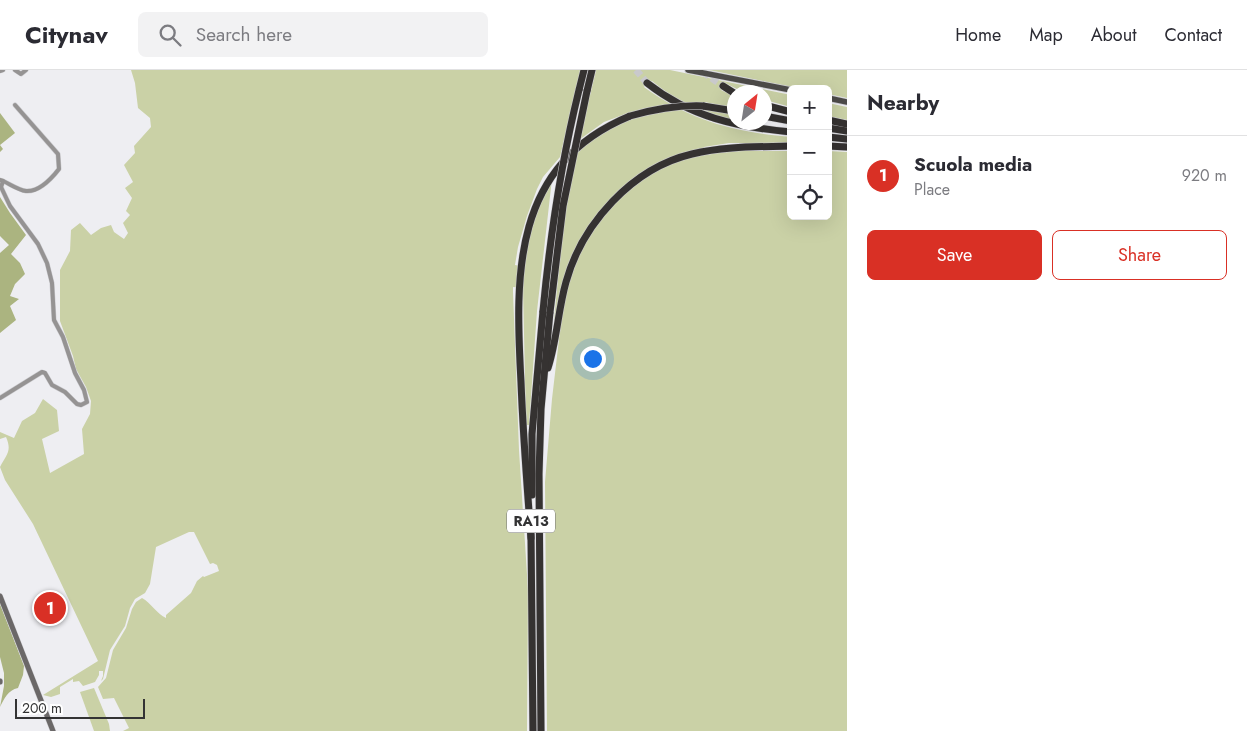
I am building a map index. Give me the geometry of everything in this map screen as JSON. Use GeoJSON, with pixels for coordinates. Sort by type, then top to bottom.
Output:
{"type":"FeatureCollection","features":[{"type":"Feature","properties":{"kind":"highway","name":"RA13"},"geometry":{"type":"LineString","coordinates":[[541,731],[538,534],[540,442],[549,248],[555,206],[584,70]]}},
{"type":"Feature","properties":{"kind":"highway","name":"RA13"},"geometry":{"type":"LineString","coordinates":[[533,731],[532,434],[546,312],[563,206],[592,70]]}},
{"type":"Feature","properties":{"kind":"highway"},"geometry":{"type":"LineString","coordinates":[[647,83],[674,102],[722,122],[749,128],[787,132]]}},
{"type":"Feature","properties":{"kind":"highway"},"geometry":{"type":"LineString","coordinates":[[723,86],[727,89]]}},
{"type":"Feature","properties":{"kind":"highway"},"geometry":{"type":"LineString","coordinates":[[531,538],[519,348],[519,288],[525,238],[533,213],[545,187],[572,151],[601,130],[630,116],[654,109],[703,106],[727,110]]}},
{"type":"Feature","properties":{"kind":"highway"},"geometry":{"type":"LineString","coordinates":[[772,106],[787,111]]}},
{"type":"Feature","properties":{"kind":"highway"},"geometry":{"type":"LineString","coordinates":[[772,117],[787,120]]}},
{"type":"Feature","properties":{"kind":"highway"},"geometry":{"type":"LineString","coordinates":[[832,121],[847,124]]}},
{"type":"Feature","properties":{"kind":"highway"},"geometry":{"type":"LineString","coordinates":[[832,129],[847,131]]}},
{"type":"Feature","properties":{"kind":"highway"},"geometry":{"type":"LineString","coordinates":[[832,137],[847,139]]}},
{"type":"Feature","properties":{"kind":"highway"},"geometry":{"type":"LineString","coordinates":[[543,383],[549,365],[566,281],[578,251],[594,225],[611,204],[633,183],[656,168],[691,154],[739,148],[787,146]]}},
{"type":"Feature","properties":{"kind":"highway"},"geometry":{"type":"LineString","coordinates":[[832,146],[847,147]]}},
{"type":"Feature","properties":{"kind":"main road"},"geometry":{"type":"LineString","coordinates":[[688,70],[787,89]]}},
{"type":"Feature","properties":{"kind":"main road"},"geometry":{"type":"LineString","coordinates":[[832,99],[847,102]]}},
{"type":"Feature","properties":{"kind":"main road"},"geometry":{"type":"LineString","coordinates":[[0,596],[53,731]]}},
{"type":"Feature","properties":{"kind":"street"},"geometry":{"type":"LineString","coordinates":[[16,70],[21,74],[26,70]]}},
{"type":"Feature","properties":{"kind":"street"},"geometry":{"type":"LineString","coordinates":[[1,180],[24,191],[32,190],[49,181],[59,169],[58,154],[14,105]]}},
{"type":"Feature","properties":{"kind":"street"},"geometry":{"type":"LineString","coordinates":[[0,398],[42,372],[45,373],[52,385],[70,396],[77,404],[87,402],[75,374],[63,337],[54,320],[51,273],[40,249],[7,201],[1,180]]}},
{"type":"Feature","properties":{"kind":"green space"},"geometry":{"type":"Polygon","coordinates":[[[131,70],[581,70],[560,157],[543,177],[537,189],[518,247],[515,265],[521,266],[534,219],[552,179],[537,311],[529,425],[526,425],[523,288],[513,287],[519,450],[528,590],[527,731],[123,731],[129,728],[114,698],[103,699],[98,687],[106,678],[113,650],[126,628],[136,602],[142,598],[166,618],[166,615],[191,593],[197,581],[203,576],[219,571],[217,565],[210,564],[194,532],[189,532],[156,547],[150,584],[145,593],[135,599],[130,608],[125,626],[110,650],[103,679],[101,681],[103,671],[99,671],[95,682],[83,686],[79,681],[73,682],[73,679],[60,687],[60,694],[51,697],[43,695],[98,661],[33,524],[5,480],[0,467],[9,446],[6,437],[0,439],[0,432],[14,438],[22,421],[35,413],[43,399],[57,410],[59,431],[42,439],[50,473],[84,454],[82,429],[90,414],[91,401],[76,369],[60,321],[60,270],[70,251],[71,230],[80,223],[91,235],[101,228],[111,225],[114,232],[124,239],[128,233],[123,223],[130,215],[126,211],[132,198],[125,188],[133,182],[124,165],[135,153],[134,146],[151,127],[150,118],[138,108],[135,83],[131,70]]]}},
{"type":"Feature","properties":{"kind":"green space"},"geometry":{"type":"Polygon","coordinates":[[[596,70],[670,70],[743,85],[729,85],[725,83],[721,90],[727,93],[727,107],[704,102],[703,109],[727,113],[727,119],[691,106],[671,95],[652,81],[644,87],[661,99],[679,108],[727,127],[727,130],[742,130],[787,137],[787,143],[729,143],[704,147],[706,155],[729,151],[787,151],[787,220],[832,220],[832,151],[847,152],[847,731],[547,731],[545,482],[561,322],[554,320],[563,226],[577,149],[628,113],[604,122],[579,140],[596,70]]]}},
{"type":"Feature","properties":{"kind":"green space"},"geometry":{"type":"Polygon","coordinates":[[[709,70],[847,70],[847,98],[832,95],[832,85],[787,86],[709,70]]]}},
{"type":"Feature","properties":{"kind":"green space"},"geometry":{"type":"Polygon","coordinates":[[[772,91],[787,94],[787,106],[772,102],[772,91]]]}},
{"type":"Feature","properties":{"kind":"green space"},"geometry":{"type":"Polygon","coordinates":[[[832,104],[847,107],[847,120],[832,117],[832,104]]]}},
{"type":"Feature","properties":{"kind":"green space"},"geometry":{"type":"Polygon","coordinates":[[[0,113],[15,133],[0,145],[0,113]]]}},
{"type":"Feature","properties":{"kind":"green space"},"geometry":{"type":"Polygon","coordinates":[[[0,197],[26,235],[11,254],[20,263],[25,274],[15,284],[10,296],[19,299],[10,306],[16,320],[0,333],[0,253],[9,245],[0,236],[0,197]]]}},
{"type":"Feature","properties":{"kind":"green space"},"geometry":{"type":"Polygon","coordinates":[[[0,604],[24,666],[18,688],[9,693],[0,707],[4,686],[4,673],[0,657],[0,604]]]}},
{"type":"Feature","properties":{"kind":"green space"},"geometry":{"type":"Polygon","coordinates":[[[94,688],[109,724],[110,731],[94,731],[80,692],[94,688]]]}},
{"type":"Feature","properties":{"kind":"tunnel"},"geometry":{"type":"LineString","coordinates":[[636,70],[647,83]]}},
{"type":"Feature","properties":{"kind":"tunnel"},"geometry":{"type":"LineString","coordinates":[[703,72],[723,86]]}},
{"type":"Feature","properties":{"kind":"place","name":"Scuola media"},"geometry":{"type":"Point","coordinates":[50,608]}}]}
